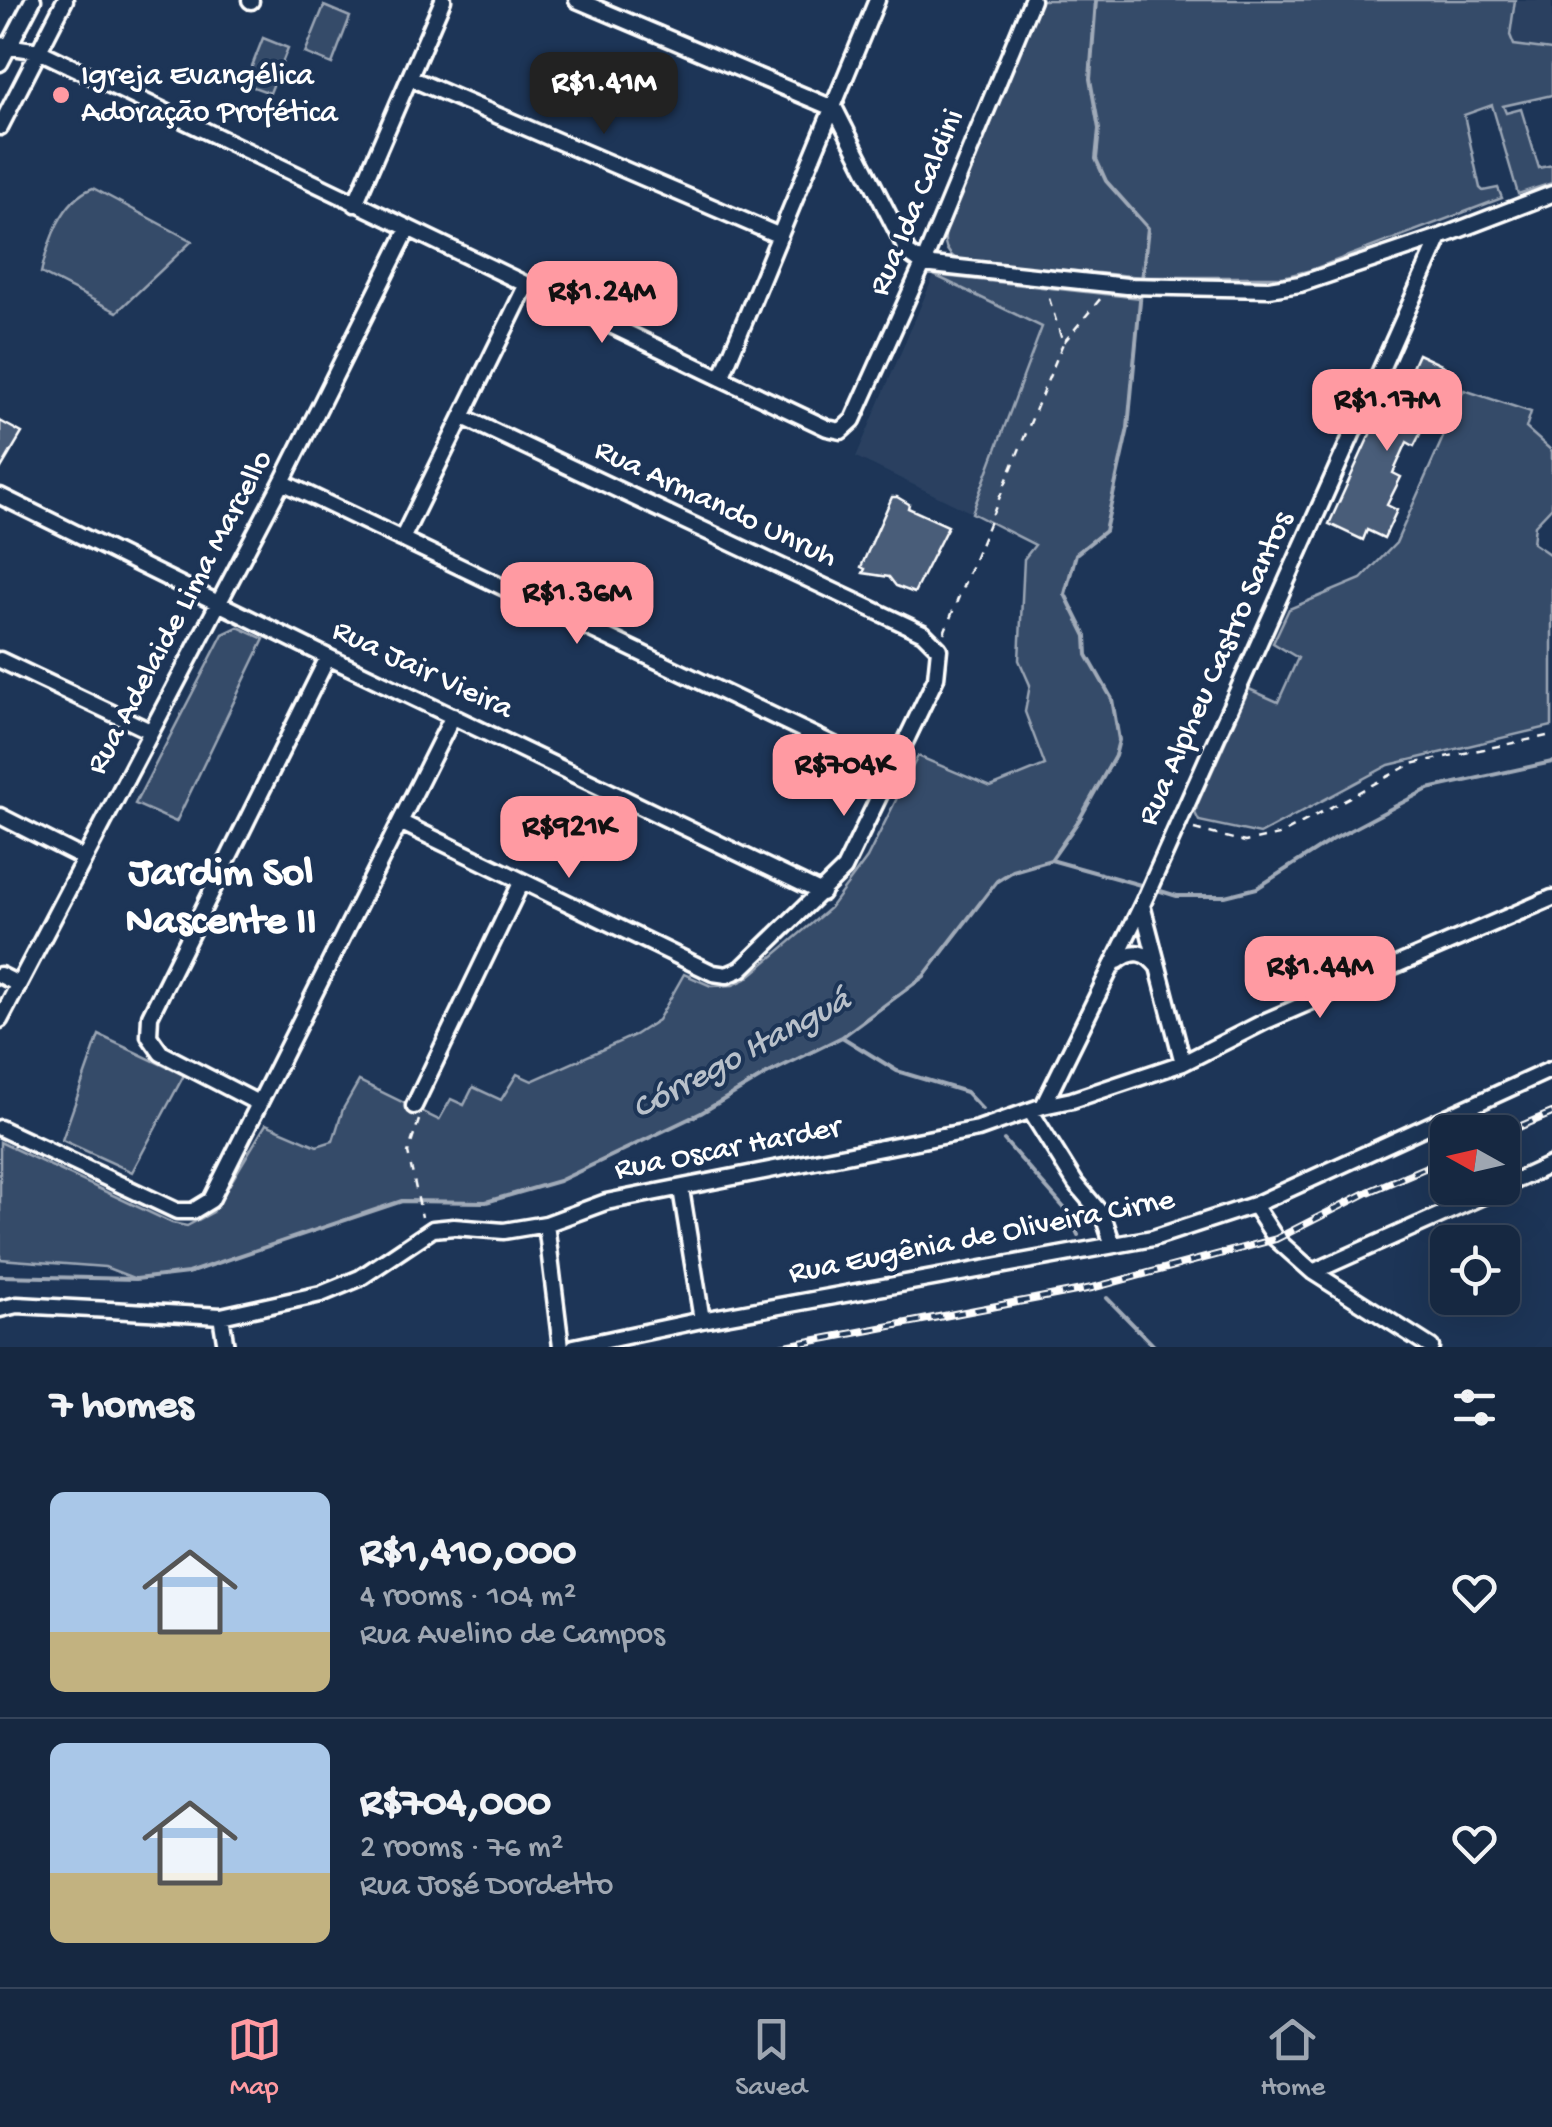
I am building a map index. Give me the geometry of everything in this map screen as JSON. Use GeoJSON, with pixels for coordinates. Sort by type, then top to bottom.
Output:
{"type":"FeatureCollection","features":[{"type":"Feature","properties":{"kind":"street"},"geometry":{"type":"LineString","coordinates":[[0,63],[4,46],[32,0]]}},
{"type":"Feature","properties":{"kind":"street"},"geometry":{"type":"LineString","coordinates":[[0,128],[28,74],[32,50],[66,0]]}},
{"type":"Feature","properties":{"kind":"street"},"geometry":{"type":"LineString","coordinates":[[355,204],[443,0]]}},
{"type":"Feature","properties":{"kind":"street"},"geometry":{"type":"LineString","coordinates":[[577,0],[835,109],[908,254],[923,264],[1120,285],[1256,290],[1300,284],[1552,194]]}},
{"type":"Feature","properties":{"kind":"street"},"geometry":{"type":"LineString","coordinates":[[4,46],[32,50],[720,378],[878,0]]}},
{"type":"Feature","properties":{"kind":"street","name":"Rua Ida Caldini"},"geometry":{"type":"LineString","coordinates":[[720,378],[827,428],[841,430],[849,426],[923,264],[1032,0]]}},
{"type":"Feature","properties":{"kind":"street"},"geometry":{"type":"LineString","coordinates":[[410,78],[780,236]]}},
{"type":"Feature","properties":{"kind":"street","name":"Rua Adelaide Lima Marcello"},"geometry":{"type":"LineString","coordinates":[[0,1020],[282,482],[408,229]]}},
{"type":"Feature","properties":{"kind":"street","name":"Rua Alpheu Castro Santos"},"geometry":{"type":"LineString","coordinates":[[1037,1109],[1143,903],[1440,237]]}},
{"type":"Feature","properties":{"kind":"street"},"geometry":{"type":"LineString","coordinates":[[402,539],[526,286]]}},
{"type":"Feature","properties":{"kind":"street","name":"Rua Armando Unruh"},"geometry":{"type":"LineString","coordinates":[[464,417],[922,633],[939,649]]}},
{"type":"Feature","properties":{"kind":"street"},"geometry":{"type":"LineString","coordinates":[[282,482],[891,772]]}},
{"type":"Feature","properties":{"kind":"street","name":"Rua Jair Vieira"},"geometry":{"type":"LineString","coordinates":[[0,496],[822,893]]}},
{"type":"Feature","properties":{"kind":"street"},"geometry":{"type":"LineString","coordinates":[[402,823],[714,973],[727,974],[741,969],[844,869],[936,678],[939,649]]}},
{"type":"Feature","properties":{"kind":"street"},"geometry":{"type":"LineString","coordinates":[[258,1104],[161,1053],[149,1036],[150,1016],[328,657]]}},
{"type":"Feature","properties":{"kind":"street"},"geometry":{"type":"LineString","coordinates":[[0,660],[150,731]]}},
{"type":"Feature","properties":{"kind":"street"},"geometry":{"type":"LineString","coordinates":[[0,1128],[176,1211],[193,1211],[212,1200],[453,716]]}},
{"type":"Feature","properties":{"kind":"street"},"geometry":{"type":"LineString","coordinates":[[0,816],[83,858]]}},
{"type":"Feature","properties":{"kind":"street"},"geometry":{"type":"LineString","coordinates":[[414,1106],[521,883]]}},
{"type":"Feature","properties":{"kind":"street","name":"Rua Oscar Harder"},"geometry":{"type":"LineString","coordinates":[[0,1309],[17,1305],[221,1316],[321,1294],[360,1278],[432,1230],[454,1227],[504,1231],[546,1224],[606,1202],[978,1129],[1183,1062],[1266,1021],[1552,898]]}},
{"type":"Feature","properties":{"kind":"street"},"geometry":{"type":"LineString","coordinates":[[1143,903],[1183,1062]]}},
{"type":"Feature","properties":{"kind":"street"},"geometry":{"type":"LineString","coordinates":[[1110,972],[1118,960],[1136,952],[1145,954],[1158,968]]}},
{"type":"Feature","properties":{"kind":"street"},"geometry":{"type":"LineString","coordinates":[[0,975],[18,984]]}},
{"type":"Feature","properties":{"kind":"street","name":"Rua Eugênia de Oliveira Cirne"},"geometry":{"type":"LineString","coordinates":[[574,1347],[1153,1238],[1254,1205],[1552,1069]]}},
{"type":"Feature","properties":{"kind":"street"},"geometry":{"type":"LineString","coordinates":[[1037,1109],[1076,1184],[1103,1216],[1113,1245]]}},
{"type":"Feature","properties":{"kind":"street"},"geometry":{"type":"LineString","coordinates":[[1520,1179],[1552,1164]]}},
{"type":"Feature","properties":{"kind":"street"},"geometry":{"type":"LineString","coordinates":[[681,1188],[702,1320]]}},
{"type":"Feature","properties":{"kind":"street"},"geometry":{"type":"LineString","coordinates":[[1254,1205],[1276,1240],[1313,1272],[1431,1347]]}},
{"type":"Feature","properties":{"kind":"street"},"geometry":{"type":"LineString","coordinates":[[1313,1272],[1462,1205]]}},
{"type":"Feature","properties":{"kind":"street"},"geometry":{"type":"LineString","coordinates":[[546,1224],[561,1347]]}},
{"type":"Feature","properties":{"kind":"street"},"geometry":{"type":"LineString","coordinates":[[221,1316],[226,1347]]}},
{"type":"Feature","properties":{"kind":"path"},"geometry":{"type":"LineString","coordinates":[[1042,277],[1064,343]]}},
{"type":"Feature","properties":{"kind":"path"},"geometry":{"type":"LineString","coordinates":[[939,649],[1064,343],[1120,285]]}},
{"type":"Feature","properties":{"kind":"path"},"geometry":{"type":"LineString","coordinates":[[1178,825],[1246,842],[1278,836],[1411,764],[1552,735]]}},
{"type":"Feature","properties":{"kind":"path"},"geometry":{"type":"LineString","coordinates":[[414,1106],[420,1123],[408,1153],[420,1214]]}},
{"type":"Feature","properties":{"kind":"shaded area"},"geometry":{"type":"Polygon","coordinates":[[[1040,0],[1515,0],[1510,35],[1514,45],[1552,50],[1552,95],[1503,106],[1506,113],[1521,109],[1539,168],[1552,165],[1552,183],[1518,194],[1492,105],[1464,115],[1480,188],[1498,188],[1502,198],[1311,270],[1283,277],[1142,277],[957,260],[946,247],[946,229],[1040,0]]]}},
{"type":"Feature","properties":{"kind":"shaded area"},"geometry":{"type":"Polygon","coordinates":[[[1515,0],[1552,0],[1552,50],[1514,46],[1510,35],[1515,0]]]}},
{"type":"Feature","properties":{"kind":"shaded area"},"geometry":{"type":"Polygon","coordinates":[[[324,6],[350,17],[332,64],[305,53],[324,6]]]}},
{"type":"Feature","properties":{"kind":"shaded area"},"geometry":{"type":"Polygon","coordinates":[[[263,38],[288,48],[270,93],[245,84],[263,38]]]}},
{"type":"Feature","properties":{"kind":"shaded area"},"geometry":{"type":"Polygon","coordinates":[[[93,188],[192,241],[117,312],[41,273],[64,212],[93,188]]]}},
{"type":"Feature","properties":{"kind":"shaded area"},"geometry":{"type":"Polygon","coordinates":[[[934,275],[1042,327],[972,513],[856,457],[934,275]]]}},
{"type":"Feature","properties":{"kind":"shaded area"},"geometry":{"type":"Polygon","coordinates":[[[934,275],[1140,298],[1128,428],[1105,531],[1076,554],[1065,593],[1086,636],[1087,655],[1112,699],[1119,740],[1114,757],[1079,820],[1051,860],[1013,871],[997,881],[924,977],[842,1037],[765,1074],[701,1113],[559,1181],[486,1202],[402,1201],[188,1273],[136,1279],[105,1267],[0,1259],[0,1142],[172,1223],[187,1226],[213,1212],[266,1124],[317,1146],[333,1141],[343,1109],[359,1081],[439,1120],[451,1099],[464,1105],[473,1087],[501,1100],[517,1074],[532,1081],[635,1035],[658,1020],[684,974],[711,986],[733,985],[746,979],[830,908],[867,858],[918,756],[991,787],[1045,765],[1025,712],[1030,685],[1019,660],[1024,559],[1035,545],[972,513],[1042,327],[934,275]]]}},
{"type":"Feature","properties":{"kind":"shaded area"},"geometry":{"type":"Polygon","coordinates":[[[1464,390],[1531,412],[1526,428],[1552,451],[1552,507],[1535,525],[1533,543],[1552,556],[1552,726],[1389,765],[1260,834],[1199,821],[1195,813],[1198,803],[1249,689],[1278,702],[1298,658],[1273,643],[1289,609],[1361,579],[1396,543],[1464,390]]]}},
{"type":"Feature","properties":{"kind":"shaded area"},"geometry":{"type":"Polygon","coordinates":[[[238,627],[264,639],[176,822],[135,804],[223,634],[238,627]]]}},
{"type":"Feature","properties":{"kind":"shaded area"},"geometry":{"type":"Polygon","coordinates":[[[99,1035],[184,1075],[132,1172],[62,1140],[99,1035]]]}},
{"type":"Feature","properties":{"kind":"building"},"geometry":{"type":"Polygon","coordinates":[[[1418,354],[1444,366],[1430,395],[1438,398],[1414,446],[1407,442],[1393,473],[1401,477],[1387,505],[1397,510],[1384,538],[1367,530],[1363,540],[1329,524],[1382,408],[1389,412],[1400,391],[1393,388],[1401,370],[1409,374],[1418,354]]]}},
{"type":"Feature","properties":{"kind":"building"},"geometry":{"type":"Polygon","coordinates":[[[0,421],[22,433],[0,470],[0,421]]]}},
{"type":"Feature","properties":{"kind":"building"},"geometry":{"type":"Polygon","coordinates":[[[892,497],[948,526],[914,593],[896,586],[889,577],[863,573],[865,569],[861,567],[892,497]]]}},
{"type":"Feature","properties":{"kind":"waterway"},"geometry":{"type":"LineString","coordinates":[[1096,0],[1090,79],[1099,129],[1096,159],[1106,181],[1148,228],[1142,280]]}},
{"type":"Feature","properties":{"kind":"waterway"},"geometry":{"type":"LineString","coordinates":[[1051,860],[1079,820],[1115,756],[1119,740],[1112,699],[1087,655],[1086,636],[1065,594],[1076,554],[1105,531],[1128,428],[1141,290]]}},
{"type":"Feature","properties":{"kind":"waterway","name":"Córrego Itanguá"},"geometry":{"type":"LineString","coordinates":[[1154,889],[1177,896],[1225,896],[1257,888],[1330,841],[1428,789],[1552,762]]}},
{"type":"Feature","properties":{"kind":"waterway","name":"Córrego Itanguá"},"geometry":{"type":"LineString","coordinates":[[0,1276],[136,1279],[188,1273],[402,1201],[486,1202],[559,1181],[701,1113],[765,1075],[842,1037],[924,976],[997,881],[1013,871],[1051,860],[1144,886]]}},
{"type":"Feature","properties":{"kind":"waterway"},"geometry":{"type":"LineString","coordinates":[[842,1037],[897,1071],[966,1092],[982,1109]]}},
{"type":"Feature","properties":{"kind":"waterway"},"geometry":{"type":"LineString","coordinates":[[1004,1140],[1066,1210],[1078,1235]]}},
{"type":"Feature","properties":{"kind":"waterway"},"geometry":{"type":"LineString","coordinates":[[1107,1298],[1155,1347]]}},
{"type":"Feature","properties":{"kind":"railway"},"geometry":{"type":"LineString","coordinates":[[1520,1126],[1552,1113]]}},
{"type":"Feature","properties":{"kind":"railway"},"geometry":{"type":"LineString","coordinates":[[780,1347],[1092,1288],[1276,1239],[1430,1166]]}},
{"type":"Feature","properties":{"kind":"place","name":"Igreja Evangélica Adoração Profética"},"geometry":{"type":"Point","coordinates":[61,95]}},
{"type":"Feature","properties":{"kind":"district","name":"Jardim Sol Nascente II"},"geometry":{"type":"Point","coordinates":[221,899]}}]}
